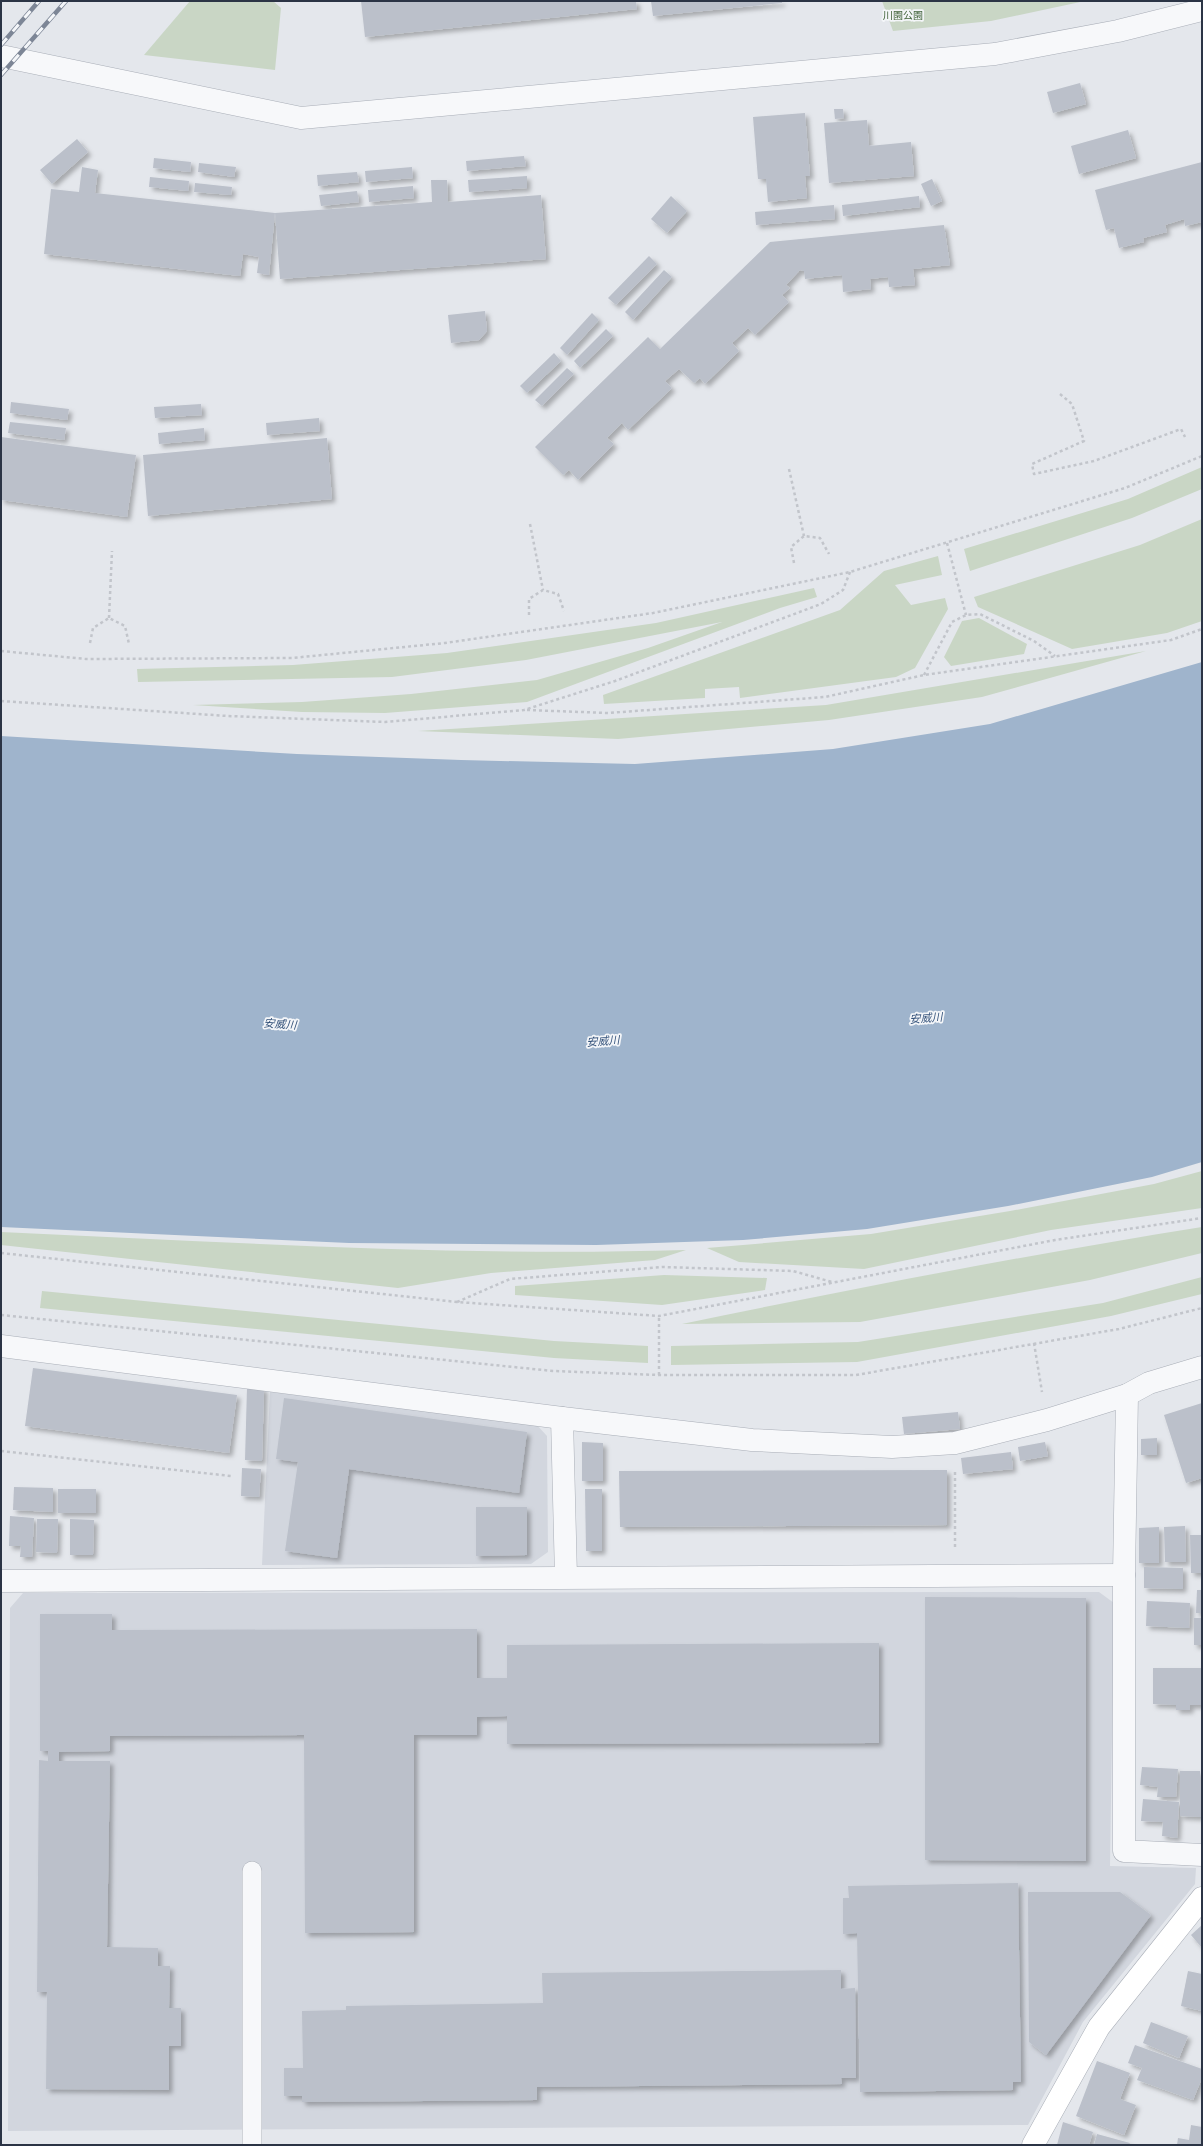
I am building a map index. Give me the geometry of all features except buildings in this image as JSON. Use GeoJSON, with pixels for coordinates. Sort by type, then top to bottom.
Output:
{"type":"FeatureCollection","features":[{"type":"Feature","properties":{"kind":"street"},"geometry":{"type":"LineString","coordinates":[[1,56],[300,118],[995,54],[1118,31],[1202,10]]}},
{"type":"Feature","properties":{"kind":"street"},"geometry":{"type":"LineString","coordinates":[[1,1346],[562,1418],[752,1440],[892,1448],[955,1443],[1047,1420],[1127,1395],[1149,1384],[1202,1367]]}},
{"type":"Feature","properties":{"kind":"street"},"geometry":{"type":"LineString","coordinates":[[1127,1395],[1124,1575],[1124,1851],[1202,1855]]}},
{"type":"Feature","properties":{"kind":"street"},"geometry":{"type":"LineString","coordinates":[[562,1418],[566,1577]]}},
{"type":"Feature","properties":{"kind":"street"},"geometry":{"type":"LineString","coordinates":[[1,1581],[1124,1575]]}},
{"type":"Feature","properties":{"kind":"street"},"geometry":{"type":"LineString","coordinates":[[1033,2145],[1098,2027],[1202,1898]]}},
{"type":"Feature","properties":{"kind":"lane"},"geometry":{"type":"LineString","coordinates":[[252,1871],[252,2145]]}},
{"type":"Feature","properties":{"kind":"path"},"geometry":{"type":"LineString","coordinates":[[1060,394],[1072,404],[1084,441],[1032,464],[1034,474],[1094,460],[1181,429],[1186,437]]}},
{"type":"Feature","properties":{"kind":"path"},"geometry":{"type":"LineString","coordinates":[[1,651],[86,659],[300,657],[445,643],[653,613],[850,572],[1125,488],[1202,456]]}},
{"type":"Feature","properties":{"kind":"path"},"geometry":{"type":"LineString","coordinates":[[789,469],[804,536]]}},
{"type":"Feature","properties":{"kind":"path"},"geometry":{"type":"LineString","coordinates":[[530,524],[543,590]]}},
{"type":"Feature","properties":{"kind":"path"},"geometry":{"type":"LineString","coordinates":[[794,563],[791,547],[804,536],[820,538],[829,554]]}},
{"type":"Feature","properties":{"kind":"path"},"geometry":{"type":"LineString","coordinates":[[946,543],[966,615]]}},
{"type":"Feature","properties":{"kind":"path"},"geometry":{"type":"LineString","coordinates":[[109,618],[112,551]]}},
{"type":"Feature","properties":{"kind":"path"},"geometry":{"type":"LineString","coordinates":[[524,710],[615,681],[821,604],[843,590],[850,572]]}},
{"type":"Feature","properties":{"kind":"path"},"geometry":{"type":"LineString","coordinates":[[529,615],[529,599],[543,590],[558,594],[564,610]]}},
{"type":"Feature","properties":{"kind":"path"},"geometry":{"type":"LineString","coordinates":[[924,675],[952,622],[966,615],[980,614],[1034,641],[1055,656]]}},
{"type":"Feature","properties":{"kind":"path"},"geometry":{"type":"LineString","coordinates":[[90,643],[93,628],[109,618]]}},
{"type":"Feature","properties":{"kind":"path"},"geometry":{"type":"LineString","coordinates":[[109,618],[125,626],[129,644]]}},
{"type":"Feature","properties":{"kind":"path"},"geometry":{"type":"LineString","coordinates":[[1,701],[228,716],[385,722],[524,710],[608,713],[825,697],[924,675],[1171,640],[1202,629]]}},
{"type":"Feature","properties":{"kind":"path"},"geometry":{"type":"LineString","coordinates":[[1,1253],[457,1302],[660,1316],[1055,1240],[1202,1218]]}},
{"type":"Feature","properties":{"kind":"path"},"geometry":{"type":"LineString","coordinates":[[457,1302],[510,1279],[663,1267],[793,1271],[832,1282]]}},
{"type":"Feature","properties":{"kind":"path"},"geometry":{"type":"LineString","coordinates":[[1,1315],[553,1371],[658,1376],[856,1375],[1119,1329],[1202,1308]]}},
{"type":"Feature","properties":{"kind":"path"},"geometry":{"type":"LineString","coordinates":[[658,1376],[660,1316]]}},
{"type":"Feature","properties":{"kind":"path"},"geometry":{"type":"LineString","coordinates":[[1034,1343],[1047,1420]]}},
{"type":"Feature","properties":{"kind":"path"},"geometry":{"type":"LineString","coordinates":[[955,1443],[955,1575]]}},
{"type":"Feature","properties":{"kind":"path"},"geometry":{"type":"LineString","coordinates":[[1,1451],[231,1476]]}},
{"type":"Feature","properties":{"kind":"shaded area"},"geometry":{"type":"Polygon","coordinates":[[[270,1392],[535,1423],[547,1436],[548,1552],[531,1564],[262,1565],[270,1392]]]}},
{"type":"Feature","properties":{"kind":"shaded area"},"geometry":{"type":"Polygon","coordinates":[[[1099,1592],[1114,1603],[1110,1866],[1196,1868],[1195,1884],[1083,2022],[1028,2125],[8,2131],[10,1608],[23,1593],[1099,1592]]]}},
{"type":"Feature","properties":{"kind":"green space"},"geometry":{"type":"Polygon","coordinates":[[[190,1],[273,1],[281,8],[275,70],[144,55],[190,1]]]}},
{"type":"Feature","properties":{"kind":"green space","name":"川園公園"},"geometry":{"type":"Polygon","coordinates":[[[882,1],[1085,1],[991,21],[893,31],[882,1]]]}},
{"type":"Feature","properties":{"kind":"green space"},"geometry":{"type":"Polygon","coordinates":[[[1202,467],[1202,489],[1132,518],[970,571],[964,549],[1128,499],[1202,467]]]}},
{"type":"Feature","properties":{"kind":"green space"},"geometry":{"type":"Polygon","coordinates":[[[1202,519],[1202,621],[1167,633],[1072,649],[978,607],[974,597],[1140,545],[1202,519]]]}},
{"type":"Feature","properties":{"kind":"green space"},"geometry":{"type":"Polygon","coordinates":[[[938,556],[942,575],[895,585],[911,605],[945,598],[948,609],[915,668],[896,677],[740,698],[739,687],[705,689],[705,698],[604,704],[603,695],[840,610],[884,571],[938,556]]]}},
{"type":"Feature","properties":{"kind":"green space"},"geometry":{"type":"Polygon","coordinates":[[[814,588],[817,597],[780,608],[527,702],[385,713],[302,712],[193,705],[302,702],[411,694],[537,680],[648,648],[722,622],[526,660],[392,677],[138,682],[137,669],[293,665],[447,653],[656,623],[814,588]]]}},
{"type":"Feature","properties":{"kind":"green space"},"geometry":{"type":"Polygon","coordinates":[[[979,618],[1027,644],[1024,654],[951,666],[944,657],[962,621],[979,618]]]}},
{"type":"Feature","properties":{"kind":"green space"},"geometry":{"type":"Polygon","coordinates":[[[1146,651],[982,697],[829,720],[618,739],[418,731],[826,705],[1146,651]]]}},
{"type":"Feature","properties":{"kind":"green space"},"geometry":{"type":"Polygon","coordinates":[[[1202,1171],[1202,1208],[1051,1230],[864,1269],[739,1262],[707,1248],[871,1234],[1010,1211],[1154,1184],[1202,1171]]]}},
{"type":"Feature","properties":{"kind":"green space"},"geometry":{"type":"Polygon","coordinates":[[[1202,1227],[1202,1253],[1090,1280],[860,1322],[682,1324],[941,1272],[1202,1227]]]}},
{"type":"Feature","properties":{"kind":"green space"},"geometry":{"type":"Polygon","coordinates":[[[1,1232],[429,1250],[600,1252],[686,1250],[655,1260],[491,1273],[398,1288],[1,1245],[1,1232]]]}},
{"type":"Feature","properties":{"kind":"green space"},"geometry":{"type":"Polygon","coordinates":[[[664,1275],[767,1278],[765,1290],[662,1305],[515,1295],[515,1286],[664,1275]]]}},
{"type":"Feature","properties":{"kind":"green space"},"geometry":{"type":"Polygon","coordinates":[[[1202,1277],[1202,1294],[1111,1316],[857,1362],[671,1365],[671,1346],[858,1342],[1103,1303],[1202,1277]]]}},
{"type":"Feature","properties":{"kind":"green space"},"geometry":{"type":"Polygon","coordinates":[[[42,1291],[554,1341],[648,1346],[648,1363],[554,1358],[40,1308],[42,1291]]]}},
{"type":"Feature","properties":{"kind":"water","name":"安威川"},"geometry":{"type":"Polygon","coordinates":[[[1202,662],[1202,1162],[1152,1177],[1008,1206],[867,1229],[743,1240],[596,1245],[349,1243],[1,1227],[1,736],[297,754],[635,764],[833,749],[990,724],[1202,662]]]}},
{"type":"Feature","properties":{"kind":"railway"},"geometry":{"type":"LineString","coordinates":[[1,45],[39,1]]}},
{"type":"Feature","properties":{"kind":"railway"},"geometry":{"type":"LineString","coordinates":[[1,75],[66,1]]}}]}
